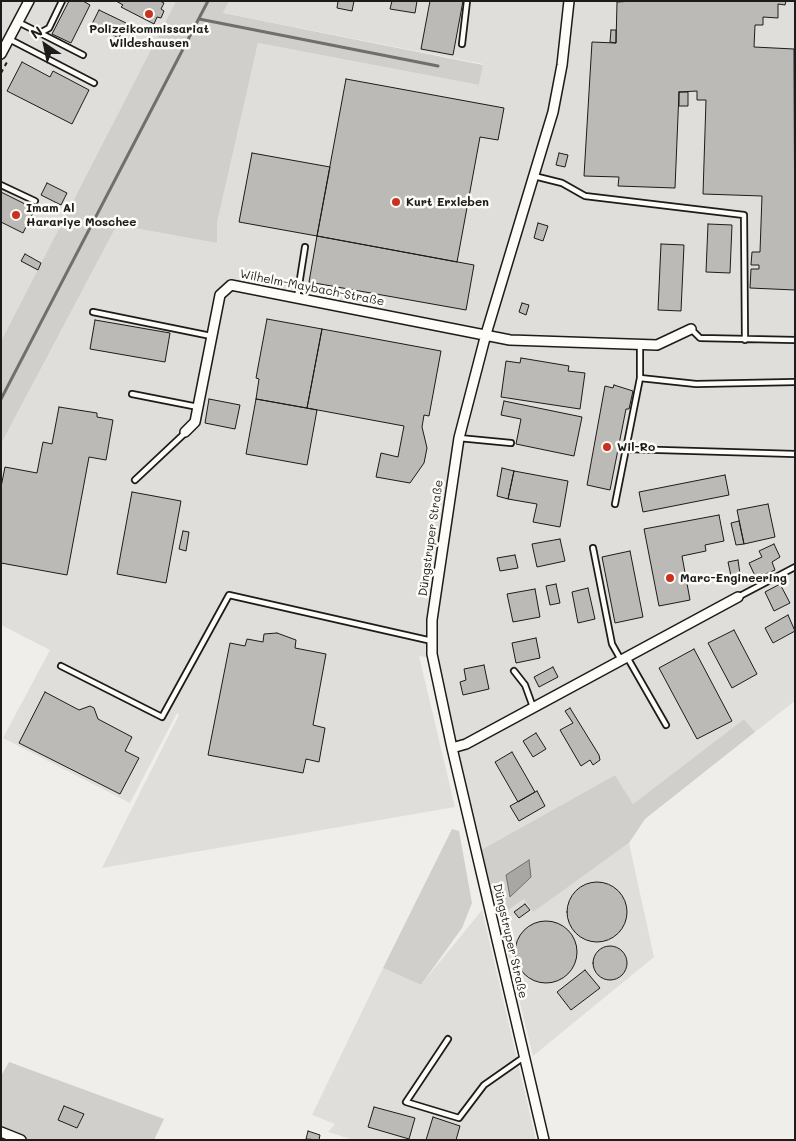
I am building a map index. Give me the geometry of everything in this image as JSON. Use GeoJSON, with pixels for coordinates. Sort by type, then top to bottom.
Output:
{"type":"FeatureCollection","features":[{"type":"Feature","properties":{"kind":"street"},"geometry":{"type":"LineString","coordinates":[[1,54],[29,1]]}},
{"type":"Feature","properties":{"kind":"street","name":"Düngstruper Straße"},"geometry":{"type":"LineString","coordinates":[[544,1140],[452,748],[432,654],[432,641],[433,612],[459,438],[486,334],[553,112],[562,65],[569,1]]}},
{"type":"Feature","properties":{"kind":"street","name":"Wilhelm-Maybach-Straße"},"geometry":{"type":"LineString","coordinates":[[185,432],[195,422],[220,294],[232,285],[486,334]]}},
{"type":"Feature","properties":{"kind":"street"},"geometry":{"type":"LineString","coordinates":[[486,334],[510,340],[657,345],[691,329]]}},
{"type":"Feature","properties":{"kind":"street"},"geometry":{"type":"LineString","coordinates":[[452,748],[466,744],[533,706],[738,598]]}},
{"type":"Feature","properties":{"kind":"street"},"geometry":{"type":"LineString","coordinates":[[1,1132],[21,1140]]}},
{"type":"Feature","properties":{"kind":"lane"},"geometry":{"type":"LineString","coordinates":[[40,33],[48,28],[62,1]]}},
{"type":"Feature","properties":{"kind":"lane"},"geometry":{"type":"LineString","coordinates":[[462,44],[467,1]]}},
{"type":"Feature","properties":{"kind":"lane"},"geometry":{"type":"LineString","coordinates":[[18,22],[82,55]]}},
{"type":"Feature","properties":{"kind":"lane"},"geometry":{"type":"LineString","coordinates":[[9,39],[94,83]]}},
{"type":"Feature","properties":{"kind":"lane"},"geometry":{"type":"LineString","coordinates":[[534,176],[562,183],[585,196],[744,216],[745,340]]}},
{"type":"Feature","properties":{"kind":"lane"},"geometry":{"type":"LineString","coordinates":[[1,185],[35,201]]}},
{"type":"Feature","properties":{"kind":"lane"},"geometry":{"type":"LineString","coordinates":[[297,298],[305,247]]}},
{"type":"Feature","properties":{"kind":"lane"},"geometry":{"type":"LineString","coordinates":[[93,312],[211,336]]}},
{"type":"Feature","properties":{"kind":"lane"},"geometry":{"type":"LineString","coordinates":[[691,329],[700,338],[795,340]]}},
{"type":"Feature","properties":{"kind":"lane"},"geometry":{"type":"LineString","coordinates":[[615,504],[640,378],[640,344]]}},
{"type":"Feature","properties":{"kind":"lane"},"geometry":{"type":"LineString","coordinates":[[640,378],[696,384],[795,382]]}},
{"type":"Feature","properties":{"kind":"lane"},"geometry":{"type":"LineString","coordinates":[[132,394],[198,407]]}},
{"type":"Feature","properties":{"kind":"lane"},"geometry":{"type":"LineString","coordinates":[[135,480],[185,432]]}},
{"type":"Feature","properties":{"kind":"lane"},"geometry":{"type":"LineString","coordinates":[[459,438],[511,443]]}},
{"type":"Feature","properties":{"kind":"lane"},"geometry":{"type":"LineString","coordinates":[[626,449],[795,454]]}},
{"type":"Feature","properties":{"kind":"lane"},"geometry":{"type":"LineString","coordinates":[[593,548],[612,644],[624,658],[666,725]]}},
{"type":"Feature","properties":{"kind":"lane"},"geometry":{"type":"LineString","coordinates":[[738,598],[795,567]]}},
{"type":"Feature","properties":{"kind":"lane"},"geometry":{"type":"LineString","coordinates":[[61,666],[162,717],[229,595],[432,641]]}},
{"type":"Feature","properties":{"kind":"lane"},"geometry":{"type":"LineString","coordinates":[[514,671],[525,685],[533,706]]}},
{"type":"Feature","properties":{"kind":"lane"},"geometry":{"type":"LineString","coordinates":[[448,1039],[406,1102],[459,1118],[484,1085],[524,1057]]}},
{"type":"Feature","properties":{"kind":"shaded area"},"geometry":{"type":"Polygon","coordinates":[[[1,1],[176,1],[1,341],[1,1]]]}},
{"type":"Feature","properties":{"kind":"shaded area"},"geometry":{"type":"Polygon","coordinates":[[[176,1],[229,1],[223,13],[483,65],[479,85],[258,43],[217,223],[217,243],[117,225],[1,444],[1,341],[176,1]]]}},
{"type":"Feature","properties":{"kind":"shaded area"},"geometry":{"type":"Polygon","coordinates":[[[229,1],[795,1],[795,701],[755,732],[744,719],[633,804],[615,775],[481,850],[438,659],[419,656],[455,807],[102,868],[179,715],[177,713],[130,803],[3,738],[50,650],[1,625],[1,444],[117,225],[217,243],[217,223],[258,43],[479,85],[483,64],[223,13],[229,1]]]}},
{"type":"Feature","properties":{"kind":"shaded area"},"geometry":{"type":"Polygon","coordinates":[[[744,719],[755,732],[645,819],[629,843],[533,912],[524,899],[499,917],[481,850],[615,775],[633,804],[744,719]]]}},
{"type":"Feature","properties":{"kind":"shaded area"},"geometry":{"type":"Polygon","coordinates":[[[452,829],[459,831],[472,903],[462,928],[421,985],[383,968],[452,829]]]}},
{"type":"Feature","properties":{"kind":"shaded area"},"geometry":{"type":"Polygon","coordinates":[[[629,843],[654,957],[533,1056],[499,917],[524,899],[533,911],[629,843]]]}},
{"type":"Feature","properties":{"kind":"shaded area"},"geometry":{"type":"Polygon","coordinates":[[[529,860],[531,877],[510,897],[506,875],[529,860]]]}},
{"type":"Feature","properties":{"kind":"shaded area"},"geometry":{"type":"Polygon","coordinates":[[[482,910],[536,1140],[354,1140],[328,1132],[335,1124],[312,1115],[383,968],[421,985],[482,910]]]}},
{"type":"Feature","properties":{"kind":"shaded area"},"geometry":{"type":"Polygon","coordinates":[[[9,1062],[164,1119],[154,1140],[28,1140],[1,1129],[1,1076],[9,1062]]]}},
{"type":"Feature","properties":{"kind":"building"},"geometry":{"type":"Polygon","coordinates":[[[69,1],[83,1],[90,5],[71,43],[52,34],[69,1]]]}},
{"type":"Feature","properties":{"kind":"building","name":"Polizeikommissariat Wildeshausen"},"geometry":{"type":"Polygon","coordinates":[[[116,1],[160,1],[164,3],[161,9],[164,11],[161,18],[157,17],[154,24],[121,7],[123,5],[116,1]]]}},
{"type":"Feature","properties":{"kind":"building"},"geometry":{"type":"Polygon","coordinates":[[[338,1],[354,1],[352,11],[337,8],[338,1]]]}},
{"type":"Feature","properties":{"kind":"building"},"geometry":{"type":"Polygon","coordinates":[[[392,1],[417,1],[415,13],[390,9],[392,1]]]}},
{"type":"Feature","properties":{"kind":"building"},"geometry":{"type":"Polygon","coordinates":[[[430,1],[463,1],[453,55],[421,49],[430,1]]]}},
{"type":"Feature","properties":{"kind":"building"},"geometry":{"type":"Polygon","coordinates":[[[786,1],[785,5],[778,4],[778,18],[763,17],[763,25],[755,25],[754,47],[794,49],[795,290],[750,288],[751,269],[759,269],[759,265],[751,265],[752,252],[760,252],[762,196],[703,194],[706,100],[697,100],[697,91],[679,92],[675,188],[618,186],[619,177],[584,176],[592,42],[616,43],[617,2],[786,1]]]}},
{"type":"Feature","properties":{"kind":"building"},"geometry":{"type":"Polygon","coordinates":[[[99,10],[126,23],[119,38],[92,24],[99,10]]]}},
{"type":"Feature","properties":{"kind":"building"},"geometry":{"type":"Polygon","coordinates":[[[611,30],[616,30],[616,43],[610,42],[611,30]]]}},
{"type":"Feature","properties":{"kind":"building"},"geometry":{"type":"Polygon","coordinates":[[[22,62],[50,77],[53,71],[89,90],[72,124],[7,91],[22,62]]]}},
{"type":"Feature","properties":{"kind":"building","name":"Kurt Erxleben"},"geometry":{"type":"Polygon","coordinates":[[[346,79],[504,108],[498,140],[480,137],[457,262],[317,236],[346,79]]]}},
{"type":"Feature","properties":{"kind":"building"},"geometry":{"type":"Polygon","coordinates":[[[679,92],[688,92],[688,106],[679,106],[679,92]]]}},
{"type":"Feature","properties":{"kind":"building"},"geometry":{"type":"Polygon","coordinates":[[[252,153],[330,167],[317,236],[239,222],[252,153]]]}},
{"type":"Feature","properties":{"kind":"building"},"geometry":{"type":"Polygon","coordinates":[[[559,153],[568,155],[565,167],[556,165],[559,153]]]}},
{"type":"Feature","properties":{"kind":"building"},"geometry":{"type":"Polygon","coordinates":[[[47,183],[67,193],[61,205],[41,195],[47,183]]]}},
{"type":"Feature","properties":{"kind":"building","name":"Imam Al Harariye Moschee"},"geometry":{"type":"Polygon","coordinates":[[[1,192],[35,209],[23,233],[1,222],[1,192]]]}},
{"type":"Feature","properties":{"kind":"building"},"geometry":{"type":"Polygon","coordinates":[[[538,223],[548,226],[543,241],[534,238],[538,223]]]}},
{"type":"Feature","properties":{"kind":"building"},"geometry":{"type":"Polygon","coordinates":[[[708,224],[732,225],[730,273],[706,272],[708,224]]]}},
{"type":"Feature","properties":{"kind":"building"},"geometry":{"type":"Polygon","coordinates":[[[317,236],[474,265],[466,310],[309,282],[317,236]]]}},
{"type":"Feature","properties":{"kind":"building"},"geometry":{"type":"Polygon","coordinates":[[[661,244],[684,245],[681,311],[658,310],[661,244]]]}},
{"type":"Feature","properties":{"kind":"building"},"geometry":{"type":"Polygon","coordinates":[[[25,254],[41,263],[38,270],[21,261],[25,254]]]}},
{"type":"Feature","properties":{"kind":"building"},"geometry":{"type":"Polygon","coordinates":[[[522,303],[529,305],[526,315],[519,312],[522,303]]]}},
{"type":"Feature","properties":{"kind":"building"},"geometry":{"type":"Polygon","coordinates":[[[267,319],[322,329],[307,408],[256,399],[259,379],[256,378],[267,319]]]}},
{"type":"Feature","properties":{"kind":"building"},"geometry":{"type":"Polygon","coordinates":[[[95,320],[170,333],[165,362],[90,349],[95,320]]]}},
{"type":"Feature","properties":{"kind":"building"},"geometry":{"type":"Polygon","coordinates":[[[322,329],[441,351],[429,416],[424,415],[422,427],[427,448],[424,463],[410,483],[376,477],[381,453],[398,457],[404,426],[307,408],[322,329]]]}},
{"type":"Feature","properties":{"kind":"building"},"geometry":{"type":"Polygon","coordinates":[[[521,358],[569,366],[568,371],[585,373],[580,409],[501,397],[506,361],[520,363],[521,358]]]}},
{"type":"Feature","properties":{"kind":"building","name":"Wil-Ro"},"geometry":{"type":"Polygon","coordinates":[[[614,385],[633,391],[629,409],[626,409],[610,490],[587,485],[605,386],[613,388],[614,385]]]}},
{"type":"Feature","properties":{"kind":"building"},"geometry":{"type":"Polygon","coordinates":[[[209,399],[240,405],[235,429],[205,423],[209,399]]]}},
{"type":"Feature","properties":{"kind":"building"},"geometry":{"type":"Polygon","coordinates":[[[256,399],[317,410],[307,465],[246,454],[256,399]]]}},
{"type":"Feature","properties":{"kind":"building"},"geometry":{"type":"Polygon","coordinates":[[[504,401],[582,417],[574,456],[516,444],[521,419],[501,415],[504,401]]]}},
{"type":"Feature","properties":{"kind":"building"},"geometry":{"type":"Polygon","coordinates":[[[59,407],[97,413],[97,417],[113,420],[106,460],[89,457],[67,575],[1,563],[1,487],[5,467],[37,473],[43,442],[52,444],[59,407]]]}},
{"type":"Feature","properties":{"kind":"building"},"geometry":{"type":"Polygon","coordinates":[[[502,468],[514,471],[508,499],[497,496],[502,468]]]}},
{"type":"Feature","properties":{"kind":"building"},"geometry":{"type":"Polygon","coordinates":[[[514,471],[568,481],[560,527],[533,522],[537,504],[508,499],[514,471]]]}},
{"type":"Feature","properties":{"kind":"building"},"geometry":{"type":"Polygon","coordinates":[[[725,475],[729,495],[643,512],[639,492],[725,475]]]}},
{"type":"Feature","properties":{"kind":"building"},"geometry":{"type":"Polygon","coordinates":[[[132,492],[181,501],[166,583],[117,574],[132,492]]]}},
{"type":"Feature","properties":{"kind":"building"},"geometry":{"type":"Polygon","coordinates":[[[768,504],[775,537],[744,544],[737,510],[768,504]]]}},
{"type":"Feature","properties":{"kind":"building","name":"Marc-Engineering"},"geometry":{"type":"Polygon","coordinates":[[[719,515],[724,541],[705,545],[706,551],[682,556],[690,600],[659,606],[644,529],[719,515]]]}},
{"type":"Feature","properties":{"kind":"building"},"geometry":{"type":"Polygon","coordinates":[[[739,521],[744,544],[736,545],[731,523],[739,521]]]}},
{"type":"Feature","properties":{"kind":"building"},"geometry":{"type":"Polygon","coordinates":[[[183,531],[189,532],[186,551],[179,549],[183,531]]]}},
{"type":"Feature","properties":{"kind":"building"},"geometry":{"type":"Polygon","coordinates":[[[560,539],[565,561],[537,567],[532,544],[560,539]]]}},
{"type":"Feature","properties":{"kind":"building"},"geometry":{"type":"Polygon","coordinates":[[[774,544],[780,557],[772,562],[775,570],[756,578],[749,563],[762,557],[759,551],[774,544]]]}},
{"type":"Feature","properties":{"kind":"building"},"geometry":{"type":"Polygon","coordinates":[[[630,551],[643,617],[615,623],[602,557],[630,551]]]}},
{"type":"Feature","properties":{"kind":"building"},"geometry":{"type":"Polygon","coordinates":[[[515,555],[518,568],[500,571],[497,558],[515,555]]]}},
{"type":"Feature","properties":{"kind":"building"},"geometry":{"type":"Polygon","coordinates":[[[738,560],[740,574],[731,576],[728,562],[738,560]]]}},
{"type":"Feature","properties":{"kind":"building"},"geometry":{"type":"Polygon","coordinates":[[[556,584],[560,603],[550,605],[546,586],[556,584]]]}},
{"type":"Feature","properties":{"kind":"building"},"geometry":{"type":"Polygon","coordinates":[[[780,584],[790,603],[774,611],[765,592],[780,584]]]}},
{"type":"Feature","properties":{"kind":"building"},"geometry":{"type":"Polygon","coordinates":[[[588,588],[595,619],[578,623],[572,592],[588,588]]]}},
{"type":"Feature","properties":{"kind":"building"},"geometry":{"type":"Polygon","coordinates":[[[535,589],[540,617],[513,622],[507,594],[535,589]]]}},
{"type":"Feature","properties":{"kind":"building"},"geometry":{"type":"Polygon","coordinates":[[[788,615],[795,631],[773,643],[765,628],[788,615]]]}},
{"type":"Feature","properties":{"kind":"building"},"geometry":{"type":"Polygon","coordinates":[[[734,630],[757,674],[732,688],[708,643],[734,630]]]}},
{"type":"Feature","properties":{"kind":"building"},"geometry":{"type":"Polygon","coordinates":[[[277,633],[296,640],[295,648],[326,654],[313,725],[325,728],[319,762],[306,759],[303,773],[208,755],[230,643],[245,646],[247,639],[263,642],[264,634],[277,633]]]}},
{"type":"Feature","properties":{"kind":"building"},"geometry":{"type":"Polygon","coordinates":[[[536,638],[540,658],[516,663],[512,643],[536,638]]]}},
{"type":"Feature","properties":{"kind":"building"},"geometry":{"type":"Polygon","coordinates":[[[694,649],[732,721],[697,739],[659,668],[694,649]]]}},
{"type":"Feature","properties":{"kind":"building"},"geometry":{"type":"Polygon","coordinates":[[[484,665],[489,689],[463,695],[460,682],[466,680],[464,669],[484,665]]]}},
{"type":"Feature","properties":{"kind":"building"},"geometry":{"type":"Polygon","coordinates":[[[553,667],[558,677],[539,687],[534,677],[553,667]]]}},
{"type":"Feature","properties":{"kind":"building"},"geometry":{"type":"Polygon","coordinates":[[[45,692],[79,710],[90,706],[94,708],[98,719],[132,737],[125,751],[139,758],[120,794],[19,743],[45,692]]]}},
{"type":"Feature","properties":{"kind":"building"},"geometry":{"type":"Polygon","coordinates":[[[570,708],[599,755],[600,760],[593,765],[590,760],[581,766],[560,730],[573,723],[565,711],[570,708]]]}},
{"type":"Feature","properties":{"kind":"building"},"geometry":{"type":"Polygon","coordinates":[[[536,733],[546,749],[533,757],[523,741],[536,733]]]}},
{"type":"Feature","properties":{"kind":"building"},"geometry":{"type":"Polygon","coordinates":[[[512,752],[535,792],[518,802],[495,762],[512,752]]]}},
{"type":"Feature","properties":{"kind":"building"},"geometry":{"type":"Polygon","coordinates":[[[537,791],[545,806],[519,821],[510,806],[537,791]]]}},
{"type":"Feature","properties":{"kind":"building"},"geometry":{"type":"Polygon","coordinates":[[[591,882],[603,882],[619,890],[625,900],[627,912],[625,924],[619,934],[603,942],[591,942],[575,934],[567,918],[567,906],[575,890],[591,882]]]}},
{"type":"Feature","properties":{"kind":"building"},"geometry":{"type":"Polygon","coordinates":[[[525,904],[530,910],[519,918],[514,912],[525,904]]]}},
{"type":"Feature","properties":{"kind":"building"},"geometry":{"type":"Polygon","coordinates":[[[546,921],[558,924],[568,930],[574,940],[577,952],[574,964],[568,974],[558,980],[546,983],[534,980],[524,974],[518,964],[515,952],[518,940],[524,930],[534,924],[546,921]]]}},
{"type":"Feature","properties":{"kind":"building"},"geometry":{"type":"Polygon","coordinates":[[[610,946],[622,951],[627,963],[622,975],[610,980],[598,975],[593,963],[598,951],[610,946]]]}},
{"type":"Feature","properties":{"kind":"building"},"geometry":{"type":"Polygon","coordinates":[[[585,970],[600,988],[571,1010],[557,992],[585,970]]]}},
{"type":"Feature","properties":{"kind":"building"},"geometry":{"type":"Polygon","coordinates":[[[64,1106],[84,1114],[77,1128],[58,1120],[64,1106]]]}},
{"type":"Feature","properties":{"kind":"building"},"geometry":{"type":"Polygon","coordinates":[[[374,1107],[415,1118],[409,1139],[368,1127],[374,1107]]]}},
{"type":"Feature","properties":{"kind":"building"},"geometry":{"type":"Polygon","coordinates":[[[433,1117],[460,1126],[456,1140],[426,1140],[433,1117]]]}},
{"type":"Feature","properties":{"kind":"building"},"geometry":{"type":"Polygon","coordinates":[[[308,1131],[320,1135],[319,1140],[306,1139],[308,1131]]]}},
{"type":"Feature","properties":{"kind":"waterway"},"geometry":{"type":"LineString","coordinates":[[1,399],[208,1]]}},
{"type":"Feature","properties":{"kind":"waterway"},"geometry":{"type":"LineString","coordinates":[[199,19],[438,66]]}},
{"type":"Feature","properties":{"kind":"place","name":"Polizeikommissariat Wildeshausen"},"geometry":{"type":"Point","coordinates":[149,14]}},
{"type":"Feature","properties":{"kind":"place","name":"Kurt Erxleben"},"geometry":{"type":"Point","coordinates":[396,202]}},
{"type":"Feature","properties":{"kind":"place","name":"Imam Al Harariye Moschee"},"geometry":{"type":"Point","coordinates":[16,215]}},
{"type":"Feature","properties":{"kind":"place","name":"Wil-Ro"},"geometry":{"type":"Point","coordinates":[607,447]}},
{"type":"Feature","properties":{"kind":"place","name":"Marc-Engineering"},"geometry":{"type":"Point","coordinates":[670,578]}}]}
